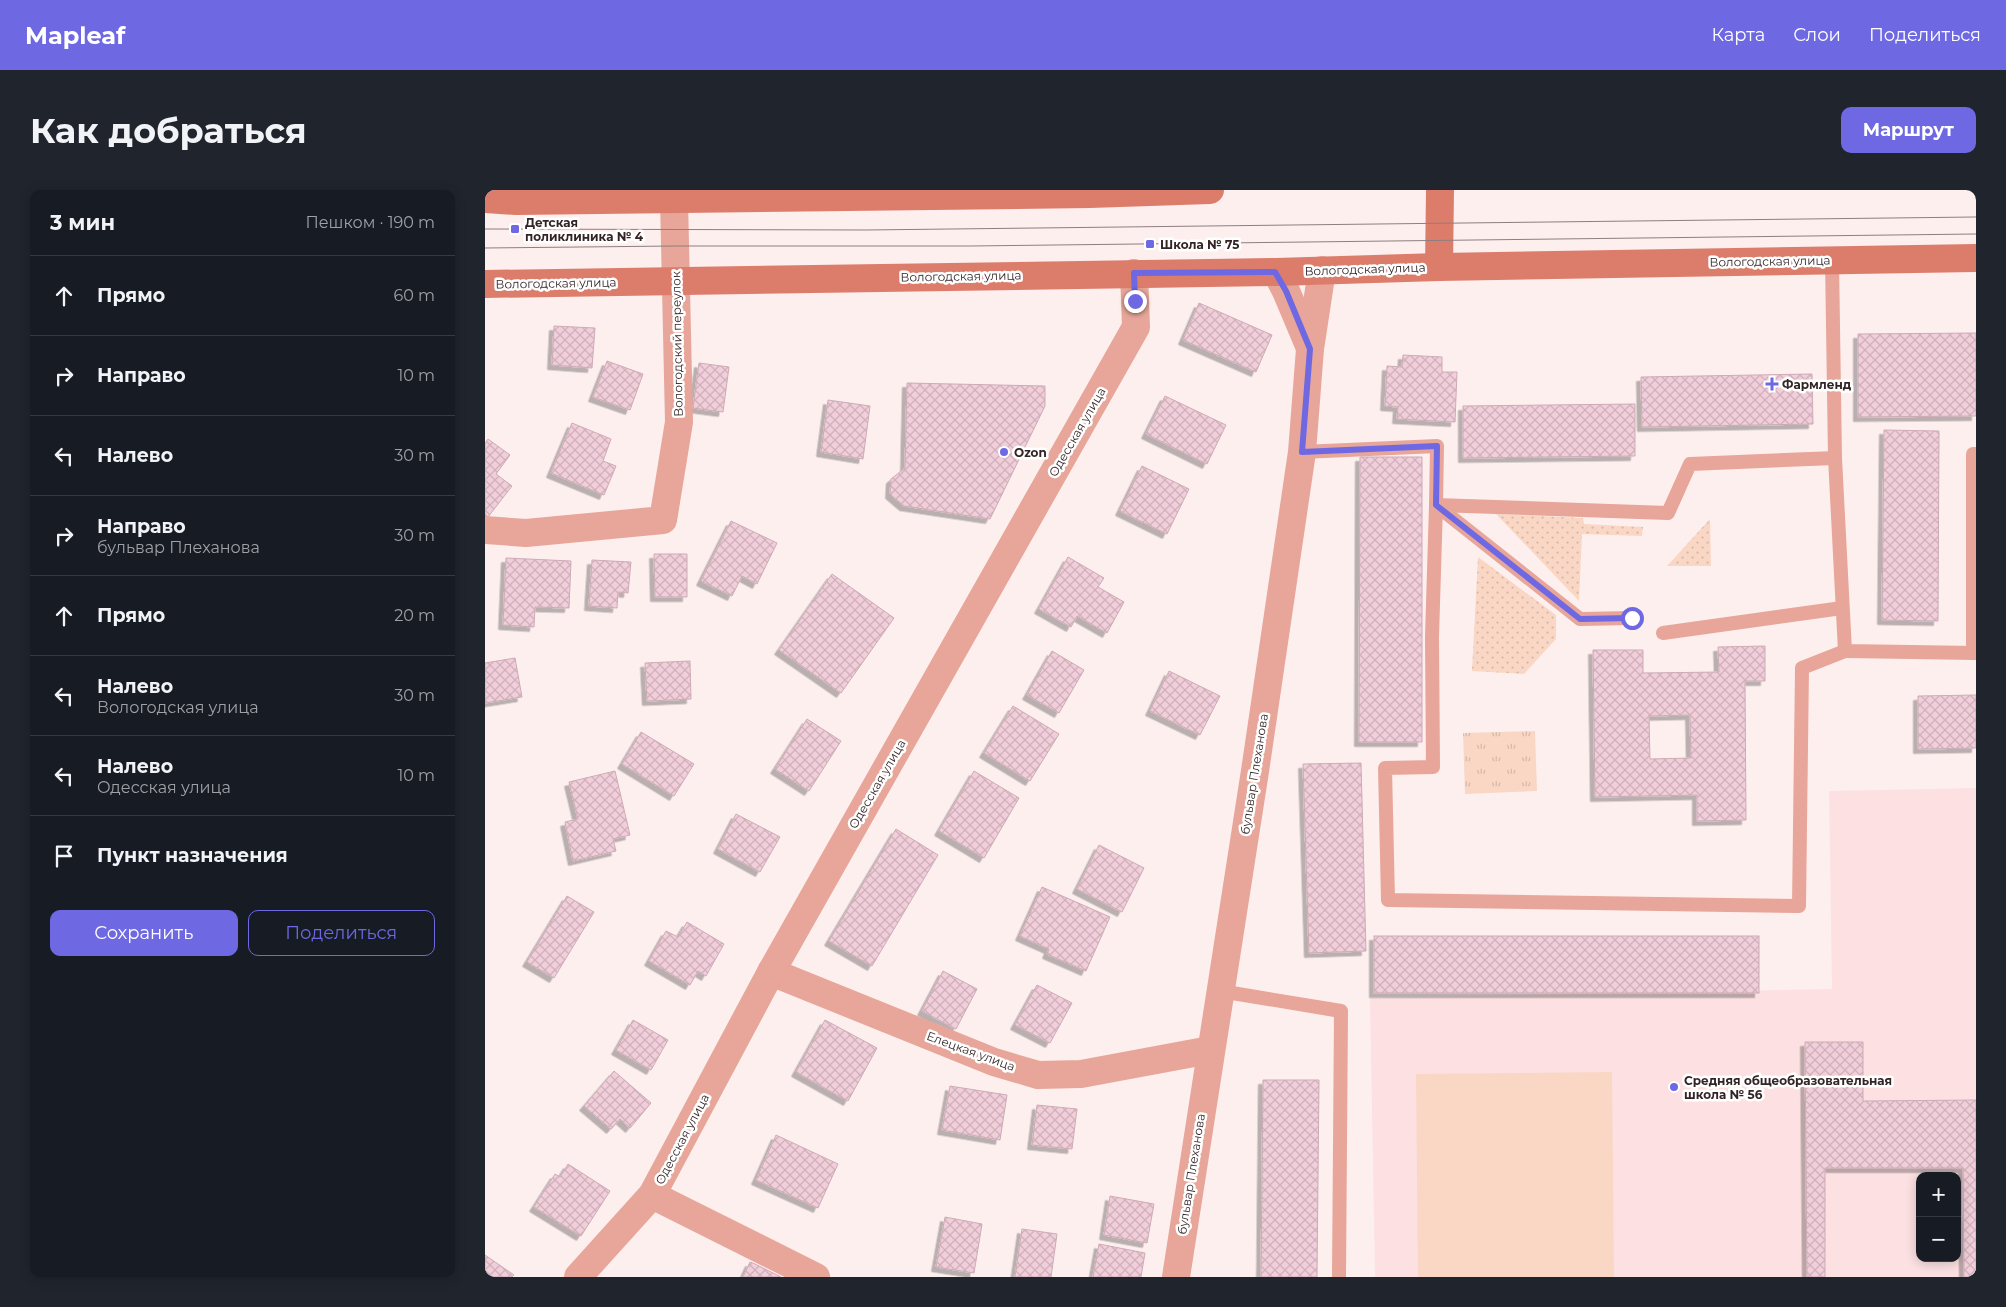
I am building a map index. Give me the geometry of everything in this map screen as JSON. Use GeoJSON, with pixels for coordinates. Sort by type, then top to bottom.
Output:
{"type":"FeatureCollection","features":[{"type":"Feature","properties":{"kind":"main road"},"geometry":{"type":"LineString","coordinates":[[485,199],[516,201],[1090,194],[1210,190]]}},
{"type":"Feature","properties":{"kind":"main road"},"geometry":{"type":"LineString","coordinates":[[1439,267],[1440,190]]}},
{"type":"Feature","properties":{"kind":"main road","name":"Вологодская улица"},"geometry":{"type":"LineString","coordinates":[[485,284],[1275,272],[1439,267],[1976,258]]}},
{"type":"Feature","properties":{"kind":"street","name":"Вологодский переулок"},"geometry":{"type":"LineString","coordinates":[[485,530],[526,533],[663,520],[679,422],[674,199]]}},
{"type":"Feature","properties":{"kind":"street","name":"бульвар Плеханова"},"geometry":{"type":"LineString","coordinates":[[1176,1277],[1210,1050],[1257,761],[1302,452],[1310,349],[1322,270]]}},
{"type":"Feature","properties":{"kind":"street"},"geometry":{"type":"LineString","coordinates":[[1275,272],[1286,291],[1310,349]]}},
{"type":"Feature","properties":{"kind":"street","name":"Одесская улица"},"geometry":{"type":"LineString","coordinates":[[578,1277],[652,1195],[771,972],[1136,327],[1134,273]]}},
{"type":"Feature","properties":{"kind":"street","name":"Елецкая улица"},"geometry":{"type":"LineString","coordinates":[[771,972],[994,1062],[1038,1075],[1081,1074],[1210,1050]]}},
{"type":"Feature","properties":{"kind":"street"},"geometry":{"type":"LineString","coordinates":[[652,1195],[816,1277]]}},
{"type":"Feature","properties":{"kind":"lane"},"geometry":{"type":"LineString","coordinates":[[1832,260],[1835,458],[1845,650]]}},
{"type":"Feature","properties":{"kind":"lane"},"geometry":{"type":"LineString","coordinates":[[1302,452],[1437,446],[1432,638],[1433,767],[1385,768],[1388,900],[1799,906],[1802,668],[1845,650],[1974,653],[1973,454],[1976,454]]}},
{"type":"Feature","properties":{"kind":"lane"},"geometry":{"type":"LineString","coordinates":[[1436,505],[1668,513],[1690,464],[1835,458]]}},
{"type":"Feature","properties":{"kind":"lane"},"geometry":{"type":"LineString","coordinates":[[1436,505],[1580,619],[1632,618]]}},
{"type":"Feature","properties":{"kind":"lane"},"geometry":{"type":"LineString","coordinates":[[1663,633],[1843,608]]}},
{"type":"Feature","properties":{"kind":"lane"},"geometry":{"type":"LineString","coordinates":[[1220,991],[1341,1010],[1339,1277]]}},
{"type":"Feature","properties":{"kind":"shaded area","name":"Средняя общеобразовательная школа № 56"},"geometry":{"type":"Polygon","coordinates":[[[1976,788],[1976,1277],[1375,1277],[1370,998],[1832,989],[1829,791],[1976,788]]]}},
{"type":"Feature","properties":{"kind":"green space"},"geometry":{"type":"Polygon","coordinates":[[[1496,514],[1583,518],[1584,524],[1643,527],[1642,536],[1582,534],[1579,601],[1496,514]]]}},
{"type":"Feature","properties":{"kind":"green space"},"geometry":{"type":"Polygon","coordinates":[[[1710,519],[1711,566],[1667,566],[1710,519]]]}},
{"type":"Feature","properties":{"kind":"green space"},"geometry":{"type":"Polygon","coordinates":[[[1478,557],[1556,615],[1556,639],[1524,674],[1472,671],[1478,557]]]}},
{"type":"Feature","properties":{"kind":"green space"},"geometry":{"type":"Polygon","coordinates":[[[1535,731],[1537,791],[1465,794],[1463,733],[1535,731]]]}},
{"type":"Feature","properties":{"kind":"green space"},"geometry":{"type":"Polygon","coordinates":[[[1612,1072],[1614,1277],[1418,1277],[1416,1074],[1612,1072]]]}},
{"type":"Feature","properties":{"kind":"building"},"geometry":{"type":"Polygon","coordinates":[[[1199,303],[1272,335],[1256,372],[1183,340],[1199,303]]]}},
{"type":"Feature","properties":{"kind":"building"},"geometry":{"type":"Polygon","coordinates":[[[554,326],[595,328],[592,368],[552,365],[554,326]]]}},
{"type":"Feature","properties":{"kind":"building"},"geometry":{"type":"Polygon","coordinates":[[[1976,333],[1976,416],[1858,417],[1858,334],[1976,333]]]}},
{"type":"Feature","properties":{"kind":"building"},"geometry":{"type":"Polygon","coordinates":[[[1403,355],[1442,357],[1442,372],[1457,372],[1455,422],[1397,419],[1398,407],[1385,406],[1387,366],[1402,367],[1403,355]]]}},
{"type":"Feature","properties":{"kind":"building"},"geometry":{"type":"Polygon","coordinates":[[[607,361],[643,374],[630,410],[593,397],[607,361]]]}},
{"type":"Feature","properties":{"kind":"building"},"geometry":{"type":"Polygon","coordinates":[[[699,363],[729,367],[723,412],[693,408],[699,363]]]}},
{"type":"Feature","properties":{"kind":"building"},"geometry":{"type":"Polygon","coordinates":[[[1812,374],[1813,424],[1642,427],[1641,377],[1812,374]]]}},
{"type":"Feature","properties":{"kind":"building"},"geometry":{"type":"Polygon","coordinates":[[[907,383],[1045,386],[1045,406],[990,519],[904,506],[890,494],[891,479],[905,468],[907,383]]]}},
{"type":"Feature","properties":{"kind":"building"},"geometry":{"type":"Polygon","coordinates":[[[1165,396],[1226,425],[1207,464],[1146,434],[1165,396]]]}},
{"type":"Feature","properties":{"kind":"building"},"geometry":{"type":"Polygon","coordinates":[[[828,400],[870,406],[863,459],[821,452],[828,400]]]}},
{"type":"Feature","properties":{"kind":"building"},"geometry":{"type":"Polygon","coordinates":[[[1635,404],[1635,456],[1463,458],[1463,406],[1635,404]]]}},
{"type":"Feature","properties":{"kind":"building"},"geometry":{"type":"Polygon","coordinates":[[[572,423],[611,439],[603,461],[616,466],[604,495],[551,473],[572,423]]]}},
{"type":"Feature","properties":{"kind":"building"},"geometry":{"type":"Polygon","coordinates":[[[1884,430],[1939,431],[1938,621],[1882,620],[1884,430]]]}},
{"type":"Feature","properties":{"kind":"building"},"geometry":{"type":"Polygon","coordinates":[[[488,439],[510,455],[496,474],[512,486],[488,517],[485,514],[485,443],[488,439]]]}},
{"type":"Feature","properties":{"kind":"building"},"geometry":{"type":"Polygon","coordinates":[[[1360,457],[1422,457],[1422,742],[1359,742],[1360,457]]]}},
{"type":"Feature","properties":{"kind":"building"},"geometry":{"type":"Polygon","coordinates":[[[1142,466],[1189,489],[1167,534],[1120,511],[1142,466]]]}},
{"type":"Feature","properties":{"kind":"building"},"geometry":{"type":"Polygon","coordinates":[[[731,521],[777,543],[757,584],[742,576],[732,596],[701,581],[731,521]]]}},
{"type":"Feature","properties":{"kind":"building"},"geometry":{"type":"Polygon","coordinates":[[[654,554],[687,554],[687,597],[655,597],[654,554]]]}},
{"type":"Feature","properties":{"kind":"building"},"geometry":{"type":"Polygon","coordinates":[[[1068,557],[1104,578],[1098,587],[1124,602],[1107,633],[1077,616],[1071,627],[1039,609],[1068,557]]]}},
{"type":"Feature","properties":{"kind":"building"},"geometry":{"type":"Polygon","coordinates":[[[506,558],[571,561],[569,608],[535,607],[534,627],[503,625],[506,558]]]}},
{"type":"Feature","properties":{"kind":"building"},"geometry":{"type":"Polygon","coordinates":[[[592,560],[631,562],[628,593],[618,592],[617,608],[589,606],[592,560]]]}},
{"type":"Feature","properties":{"kind":"building"},"geometry":{"type":"Polygon","coordinates":[[[832,574],[894,618],[841,693],[779,650],[832,574]]]}},
{"type":"Feature","properties":{"kind":"building"},"geometry":{"type":"Polygon","coordinates":[[[1765,646],[1765,681],[1745,681],[1746,820],[1697,821],[1697,795],[1595,797],[1593,650],[1643,650],[1643,673],[1719,672],[1718,647],[1765,646]],[[1690,715],[1649,716],[1650,759],[1691,758],[1690,715]]]}},
{"type":"Feature","properties":{"kind":"building"},"geometry":{"type":"Polygon","coordinates":[[[1052,651],[1084,670],[1059,713],[1027,695],[1052,651]]]}},
{"type":"Feature","properties":{"kind":"building"},"geometry":{"type":"Polygon","coordinates":[[[515,658],[522,697],[485,703],[485,663],[515,658]]]}},
{"type":"Feature","properties":{"kind":"building"},"geometry":{"type":"Polygon","coordinates":[[[690,661],[691,699],[647,701],[645,663],[690,661]]]}},
{"type":"Feature","properties":{"kind":"building"},"geometry":{"type":"Polygon","coordinates":[[[1169,671],[1220,696],[1200,735],[1150,711],[1169,671]]]}},
{"type":"Feature","properties":{"kind":"building"},"geometry":{"type":"Polygon","coordinates":[[[1976,695],[1976,748],[1918,749],[1918,696],[1976,695]]]}},
{"type":"Feature","properties":{"kind":"building"},"geometry":{"type":"Polygon","coordinates":[[[1013,706],[1059,734],[1030,781],[984,753],[1013,706]]]}},
{"type":"Feature","properties":{"kind":"building"},"geometry":{"type":"Polygon","coordinates":[[[807,719],[841,741],[809,791],[775,769],[807,719]]]}},
{"type":"Feature","properties":{"kind":"building"},"geometry":{"type":"Polygon","coordinates":[[[641,732],[694,764],[674,796],[622,764],[641,732]]]}},
{"type":"Feature","properties":{"kind":"building"},"geometry":{"type":"Polygon","coordinates":[[[1361,763],[1366,951],[1309,953],[1303,764],[1361,763]]]}},
{"type":"Feature","properties":{"kind":"building"},"geometry":{"type":"Polygon","coordinates":[[[615,771],[630,835],[613,839],[616,851],[573,861],[565,822],[578,819],[569,782],[615,771]]]}},
{"type":"Feature","properties":{"kind":"building"},"geometry":{"type":"Polygon","coordinates":[[[974,771],[1019,798],[984,858],[939,831],[974,771]]]}},
{"type":"Feature","properties":{"kind":"building"},"geometry":{"type":"Polygon","coordinates":[[[736,814],[780,837],[760,872],[718,849],[736,814]]]}},
{"type":"Feature","properties":{"kind":"building"},"geometry":{"type":"Polygon","coordinates":[[[896,829],[938,855],[872,966],[829,941],[896,829]]]}},
{"type":"Feature","properties":{"kind":"building"},"geometry":{"type":"Polygon","coordinates":[[[1099,845],[1144,868],[1122,912],[1077,889],[1099,845]]]}},
{"type":"Feature","properties":{"kind":"building"},"geometry":{"type":"Polygon","coordinates":[[[1042,887],[1110,917],[1086,971],[1047,954],[1049,949],[1020,936],[1042,887]]]}},
{"type":"Feature","properties":{"kind":"building"},"geometry":{"type":"Polygon","coordinates":[[[567,896],[594,912],[554,978],[527,962],[567,896]]]}},
{"type":"Feature","properties":{"kind":"building"},"geometry":{"type":"Polygon","coordinates":[[[687,922],[724,944],[706,976],[698,971],[690,985],[649,961],[666,931],[678,937],[687,922]]]}},
{"type":"Feature","properties":{"kind":"building"},"geometry":{"type":"Polygon","coordinates":[[[1374,936],[1759,936],[1759,993],[1374,993],[1374,936]]]}},
{"type":"Feature","properties":{"kind":"building"},"geometry":{"type":"Polygon","coordinates":[[[943,971],[977,989],[956,1029],[922,1011],[943,971]]]}},
{"type":"Feature","properties":{"kind":"building"},"geometry":{"type":"Polygon","coordinates":[[[1037,985],[1072,1003],[1050,1043],[1015,1025],[1037,985]]]}},
{"type":"Feature","properties":{"kind":"building"},"geometry":{"type":"Polygon","coordinates":[[[633,1020],[668,1040],[651,1070],[616,1050],[633,1020]]]}},
{"type":"Feature","properties":{"kind":"building"},"geometry":{"type":"Polygon","coordinates":[[[825,1020],[877,1048],[848,1101],[796,1072],[825,1020]]]}},
{"type":"Feature","properties":{"kind":"building"},"geometry":{"type":"Polygon","coordinates":[[[1805,1042],[1863,1042],[1863,1101],[1976,1100],[1976,1277],[1964,1277],[1963,1168],[1825,1168],[1825,1277],[1807,1277],[1805,1042]]]}},
{"type":"Feature","properties":{"kind":"building"},"geometry":{"type":"Polygon","coordinates":[[[614,1071],[651,1103],[630,1128],[620,1119],[611,1129],[584,1106],[614,1071]]]}},
{"type":"Feature","properties":{"kind":"building"},"geometry":{"type":"Polygon","coordinates":[[[1263,1080],[1319,1080],[1317,1277],[1261,1277],[1263,1080]]]}},
{"type":"Feature","properties":{"kind":"building"},"geometry":{"type":"Polygon","coordinates":[[[950,1086],[1007,1095],[1000,1140],[942,1130],[950,1086]]]}},
{"type":"Feature","properties":{"kind":"building"},"geometry":{"type":"Polygon","coordinates":[[[1037,1105],[1077,1109],[1072,1149],[1032,1145],[1037,1105]]]}},
{"type":"Feature","properties":{"kind":"building"},"geometry":{"type":"Polygon","coordinates":[[[776,1135],[838,1164],[818,1208],[756,1180],[776,1135]]]}},
{"type":"Feature","properties":{"kind":"building"},"geometry":{"type":"Polygon","coordinates":[[[568,1164],[610,1191],[581,1236],[534,1207],[555,1174],[560,1177],[568,1164]]]}},
{"type":"Feature","properties":{"kind":"building"},"geometry":{"type":"Polygon","coordinates":[[[1110,1196],[1154,1204],[1147,1243],[1104,1235],[1110,1196]]]}},
{"type":"Feature","properties":{"kind":"building"},"geometry":{"type":"Polygon","coordinates":[[[945,1217],[982,1224],[974,1273],[936,1267],[945,1217]]]}},
{"type":"Feature","properties":{"kind":"building"},"geometry":{"type":"Polygon","coordinates":[[[1022,1229],[1057,1234],[1051,1277],[1015,1277],[1022,1229]]]}},
{"type":"Feature","properties":{"kind":"building"},"geometry":{"type":"Polygon","coordinates":[[[1099,1244],[1145,1253],[1141,1277],[1093,1277],[1099,1244]]]}},
{"type":"Feature","properties":{"kind":"building"},"geometry":{"type":"Polygon","coordinates":[[[485,1255],[514,1275],[512,1277],[485,1277],[485,1255]]]}},
{"type":"Feature","properties":{"kind":"building"},"geometry":{"type":"Polygon","coordinates":[[[750,1262],[755,1264],[781,1277],[743,1277],[750,1262]]]}},
{"type":"Feature","properties":{"kind":"tram line"},"geometry":{"type":"LineString","coordinates":[[485,229],[866,230],[1976,217]]}},
{"type":"Feature","properties":{"kind":"tram line"},"geometry":{"type":"LineString","coordinates":[[485,248],[971,246],[1976,234]]}},
{"type":"Feature","properties":{"kind":"place","name":"Детская поликлиника № 4"},"geometry":{"type":"Point","coordinates":[515,229]}},
{"type":"Feature","properties":{"kind":"place","name":"Школа № 75"},"geometry":{"type":"Point","coordinates":[1150,244]}},
{"type":"Feature","properties":{"kind":"place","name":"Фармленд"},"geometry":{"type":"Point","coordinates":[1772,384]}},
{"type":"Feature","properties":{"kind":"place","name":"Ozon"},"geometry":{"type":"Point","coordinates":[1004,452]}},
{"type":"Feature","properties":{"kind":"place","name":"Средняя общеобразовательная школа № 56"},"geometry":{"type":"Point","coordinates":[1674,1087]}},
{"type":"Feature","properties":{"kind":"route"},"geometry":{"type":"LineString","coordinates":[[1135,301],[1134,273],[1275,272],[1286,291],[1310,349],[1302,452],[1437,446],[1436,505],[1580,619],[1632,618]]}}]}
